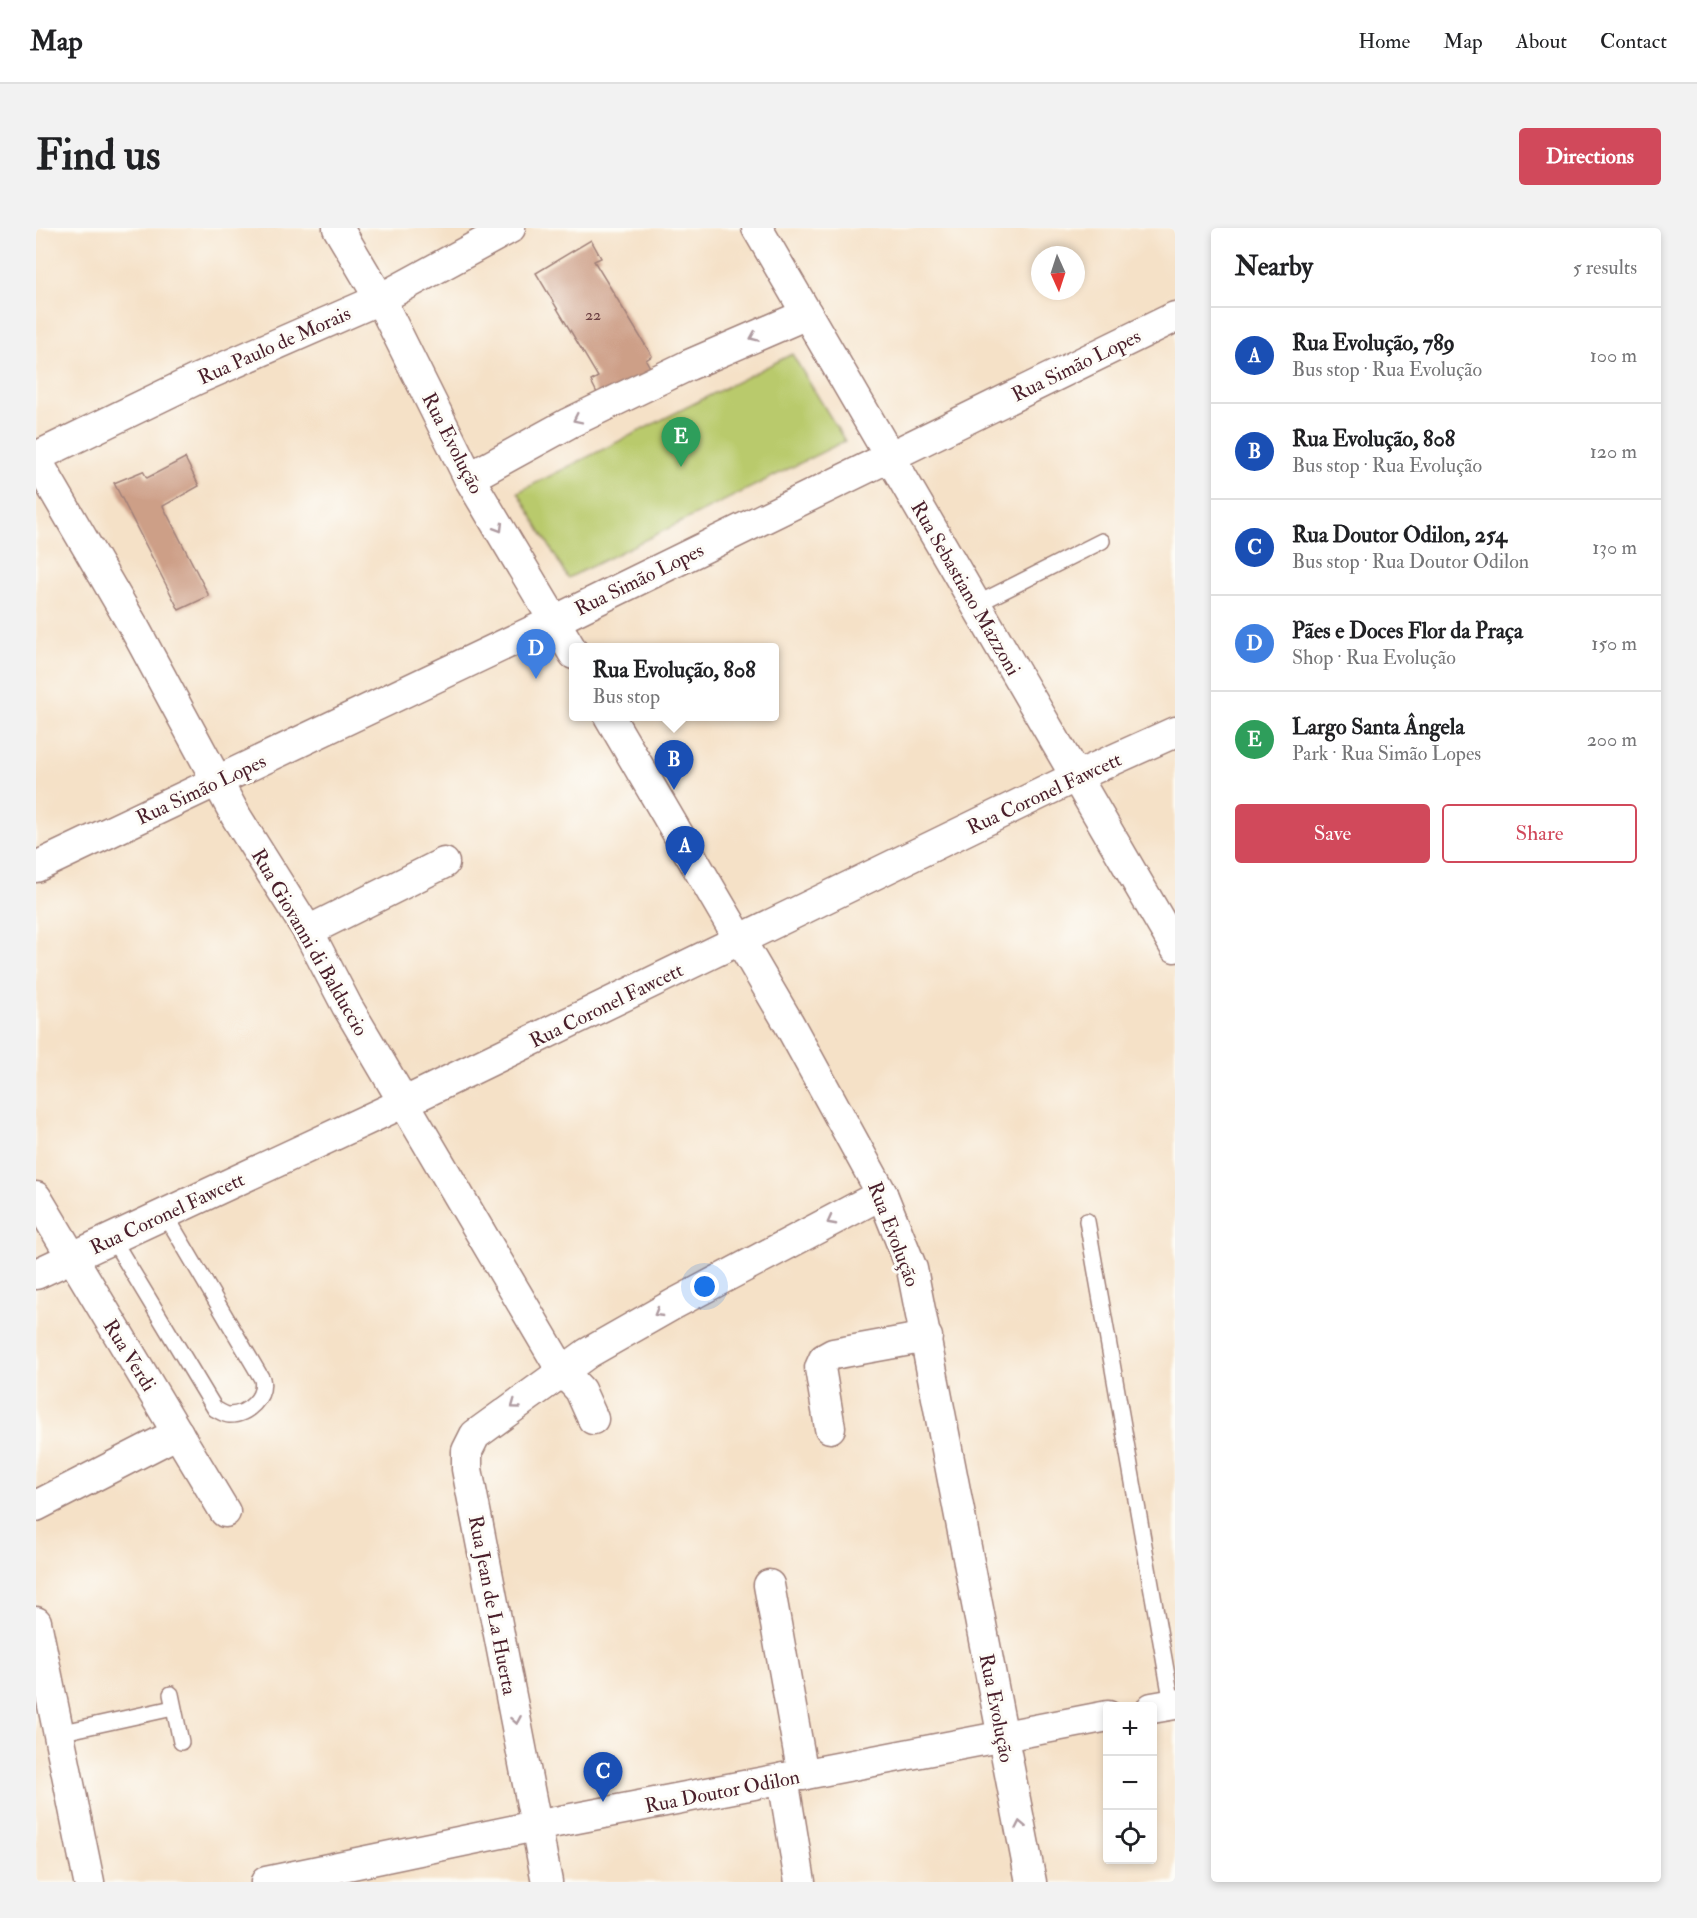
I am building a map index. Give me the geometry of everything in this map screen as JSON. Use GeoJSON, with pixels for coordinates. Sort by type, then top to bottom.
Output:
{"type":"FeatureCollection","features":[{"type":"Feature","properties":{"kind":"street","name":"Rua Evolução"},"geometry":{"type":"LineString","coordinates":[[338,228],[380,299],[470,478],[569,647]]}},
{"type":"Feature","properties":{"kind":"street","name":"Rua Paulo de Morais"},"geometry":{"type":"LineString","coordinates":[[36,458],[195,380],[380,299],[510,228]]}},
{"type":"Feature","properties":{"kind":"street","name":"Rua Sebastiano Mazzoni"},"geometry":{"type":"LineString","coordinates":[[757,228],[1175,947]]}},
{"type":"Feature","properties":{"kind":"street"},"geometry":{"type":"LineString","coordinates":[[470,478],[569,423],[689,365],[807,314]]}},
{"type":"Feature","properties":{"kind":"street","name":"Rua Simão Lopes"},"geometry":{"type":"LineString","coordinates":[[36,867],[554,621],[1175,316]]}},
{"type":"Feature","properties":{"kind":"street","name":"Rua Giovanni di Balduccio"},"geometry":{"type":"LineString","coordinates":[[36,458],[135,629],[217,781],[308,931],[347,1006],[562,1371],[580,1390],[593,1419]]}},
{"type":"Feature","properties":{"kind":"street","name":"Rua Evolução"},"geometry":{"type":"LineString","coordinates":[[611,721],[788,1022],[882,1194],[912,1269],[1031,1882]]}},
{"type":"Feature","properties":{"kind":"street","name":"Rua Coronel Fawcett"},"geometry":{"type":"LineString","coordinates":[[36,1275],[70,1257],[405,1102],[1075,777],[1175,732]]}},
{"type":"Feature","properties":{"kind":"street"},"geometry":{"type":"LineString","coordinates":[[308,931],[444,863]]}},
{"type":"Feature","properties":{"kind":"street","name":"Rua Jean de La Huerta"},"geometry":{"type":"LineString","coordinates":[[547,1882],[467,1469],[467,1451],[475,1435],[562,1371],[674,1304],[882,1194]]}},
{"type":"Feature","properties":{"kind":"street","name":"Rua Verdi"},"geometry":{"type":"LineString","coordinates":[[36,1197],[225,1512]]}},
{"type":"Feature","properties":{"kind":"street"},"geometry":{"type":"LineString","coordinates":[[830,1428],[820,1368],[824,1359],[833,1354],[927,1337]]}},
{"type":"Feature","properties":{"kind":"street"},"geometry":{"type":"LineString","coordinates":[[36,1506],[178,1433]]}},
{"type":"Feature","properties":{"kind":"street"},"geometry":{"type":"LineString","coordinates":[[770,1585],[794,1777],[800,1882]]}},
{"type":"Feature","properties":{"kind":"street"},"geometry":{"type":"LineString","coordinates":[[36,1622],[89,1882]]}},
{"type":"Feature","properties":{"kind":"street","name":"Rua Doutor Odilon"},"geometry":{"type":"LineString","coordinates":[[266,1882],[535,1826],[1103,1717]]}},
{"type":"Feature","properties":{"kind":"lane"},"geometry":{"type":"LineString","coordinates":[[975,605],[1102,541]]}},
{"type":"Feature","properties":{"kind":"lane"},"geometry":{"type":"LineString","coordinates":[[112,1238],[215,1409],[228,1415],[246,1411],[260,1397],[264,1385],[262,1379],[165,1214]]}},
{"type":"Feature","properties":{"kind":"lane"},"geometry":{"type":"LineString","coordinates":[[1087,1221],[1166,1705]]}},
{"type":"Feature","properties":{"kind":"lane"},"geometry":{"type":"LineString","coordinates":[[59,1733],[172,1701],[181,1742]]}},
{"type":"Feature","properties":{"kind":"green space"},"geometry":{"type":"Polygon","coordinates":[[[792,354],[845,441],[568,578],[518,492],[792,354]]]}},
{"type":"Feature","properties":{"kind":"building"},"geometry":{"type":"Polygon","coordinates":[[[591,240],[601,258],[594,261],[652,356],[646,360],[653,373],[601,401],[591,381],[598,377],[536,273],[591,240]]]}},
{"type":"Feature","properties":{"kind":"building"},"geometry":{"type":"Polygon","coordinates":[[[185,458],[199,486],[163,506],[209,596],[179,610],[114,483],[143,471],[147,478],[185,458]]]}},
{"type":"Feature","properties":{"kind":"place","name":"Largo Santa Ângela"},"geometry":{"type":"Point","coordinates":[681,467]}},
{"type":"Feature","properties":{"kind":"place","name":"Pães e Doces Flor da Praça"},"geometry":{"type":"Point","coordinates":[536,679]}},
{"type":"Feature","properties":{"kind":"place","name":"Rua Evolução, 808"},"geometry":{"type":"Point","coordinates":[674,790]}},
{"type":"Feature","properties":{"kind":"place","name":"Rua Evolução, 789"},"geometry":{"type":"Point","coordinates":[685,876]}},
{"type":"Feature","properties":{"kind":"place","name":"Rua Doutor Odilon, 254"},"geometry":{"type":"Point","coordinates":[603,1802]}}]}
